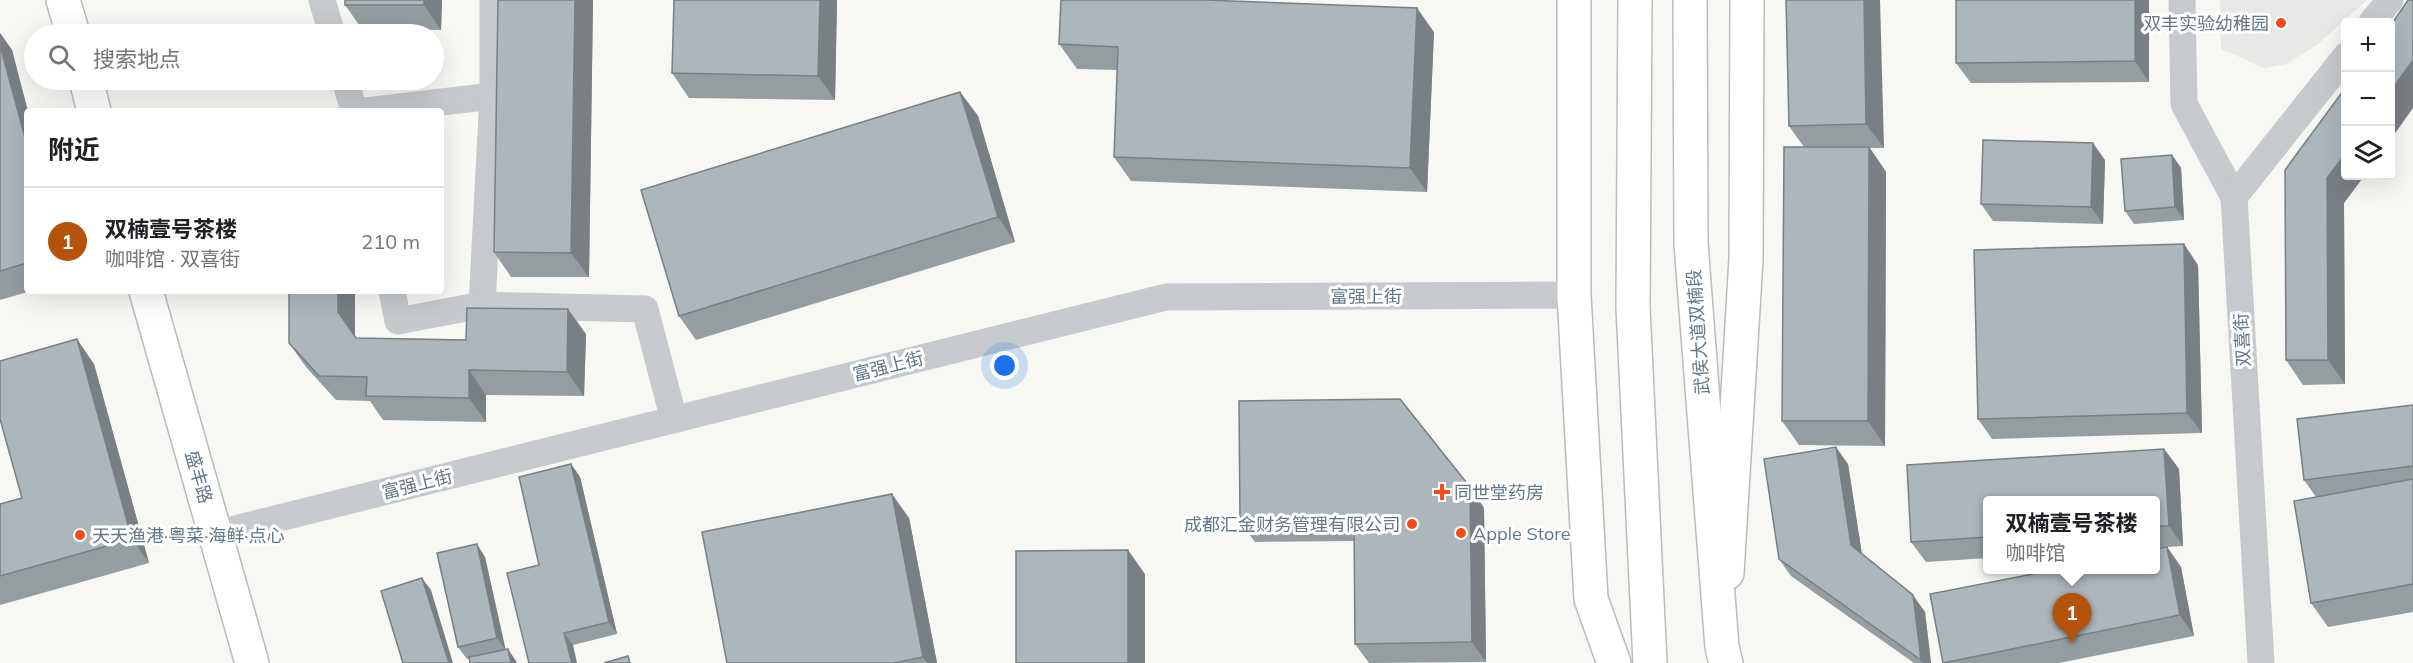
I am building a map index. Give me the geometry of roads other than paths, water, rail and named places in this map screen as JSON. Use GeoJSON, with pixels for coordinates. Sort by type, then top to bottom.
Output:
{"type":"FeatureCollection","features":[{"type":"Feature","properties":{"kind":"main road"},"geometry":{"type":"LineString","coordinates":[[63,0],[70,24]]}},
{"type":"Feature","properties":{"kind":"main road"},"geometry":{"type":"LineString","coordinates":[[1574,0],[1574,295],[1591,599],[1614,663]]}},
{"type":"Feature","properties":{"kind":"main road"},"geometry":{"type":"LineString","coordinates":[[1635,0],[1633,307],[1650,663]]}},
{"type":"Feature","properties":{"kind":"main road","name":"武侯大道双楠段"},"geometry":{"type":"LineString","coordinates":[[1690,0],[1691,244],[1724,655]]}},
{"type":"Feature","properties":{"kind":"main road"},"geometry":{"type":"LineString","coordinates":[[1724,655],[1746,259],[1748,0]]}},
{"type":"Feature","properties":{"kind":"main road"},"geometry":{"type":"LineString","coordinates":[[89,90],[93,108]]}},
{"type":"Feature","properties":{"kind":"main road","name":"盛丰路"},"geometry":{"type":"LineString","coordinates":[[147,294],[252,663]]}},
{"type":"Feature","properties":{"kind":"street"},"geometry":{"type":"LineString","coordinates":[[322,0],[329,24]]}},
{"type":"Feature","properties":{"kind":"street"},"geometry":{"type":"LineString","coordinates":[[482,305],[493,96],[493,0]]}},
{"type":"Feature","properties":{"kind":"street"},"geometry":{"type":"LineString","coordinates":[[2182,0],[2184,104],[2234,197],[2341,62]]}},
{"type":"Feature","properties":{"kind":"street"},"geometry":{"type":"LineString","coordinates":[[2375,18],[2390,0]]}},
{"type":"Feature","properties":{"kind":"street"},"geometry":{"type":"LineString","coordinates":[[348,90],[353,108]]}},
{"type":"Feature","properties":{"kind":"street"},"geometry":{"type":"LineString","coordinates":[[391,108],[493,96]]}},
{"type":"Feature","properties":{"kind":"street","name":"双喜街"},"geometry":{"type":"LineString","coordinates":[[2234,197],[2261,663]]}},
{"type":"Feature","properties":{"kind":"street"},"geometry":{"type":"LineString","coordinates":[[393,294],[398,321],[482,305],[645,309],[674,420]]}},
{"type":"Feature","properties":{"kind":"street","name":"富强上街"},"geometry":{"type":"LineString","coordinates":[[215,534],[1166,297],[1574,295]]}},
{"type":"Feature","properties":{"kind":"place","name":"双丰实验幼稚园"},"geometry":{"type":"Point","coordinates":[2281,23]}},
{"type":"Feature","properties":{"kind":"place","name":"同世堂药房"},"geometry":{"type":"Point","coordinates":[1442,492]}},
{"type":"Feature","properties":{"kind":"place","name":"成都汇金财务管理有限公司"},"geometry":{"type":"Point","coordinates":[1412,524]}},
{"type":"Feature","properties":{"kind":"place","name":"Apple Store"},"geometry":{"type":"Point","coordinates":[1461,533]}},
{"type":"Feature","properties":{"kind":"place","name":"天天渔港·粤菜·海鲜·点心"},"geometry":{"type":"Point","coordinates":[80,535]}},
{"type":"Feature","properties":{"kind":"place","name":"双楠壹号茶楼"},"geometry":{"type":"Point","coordinates":[2072,643]}}]}
